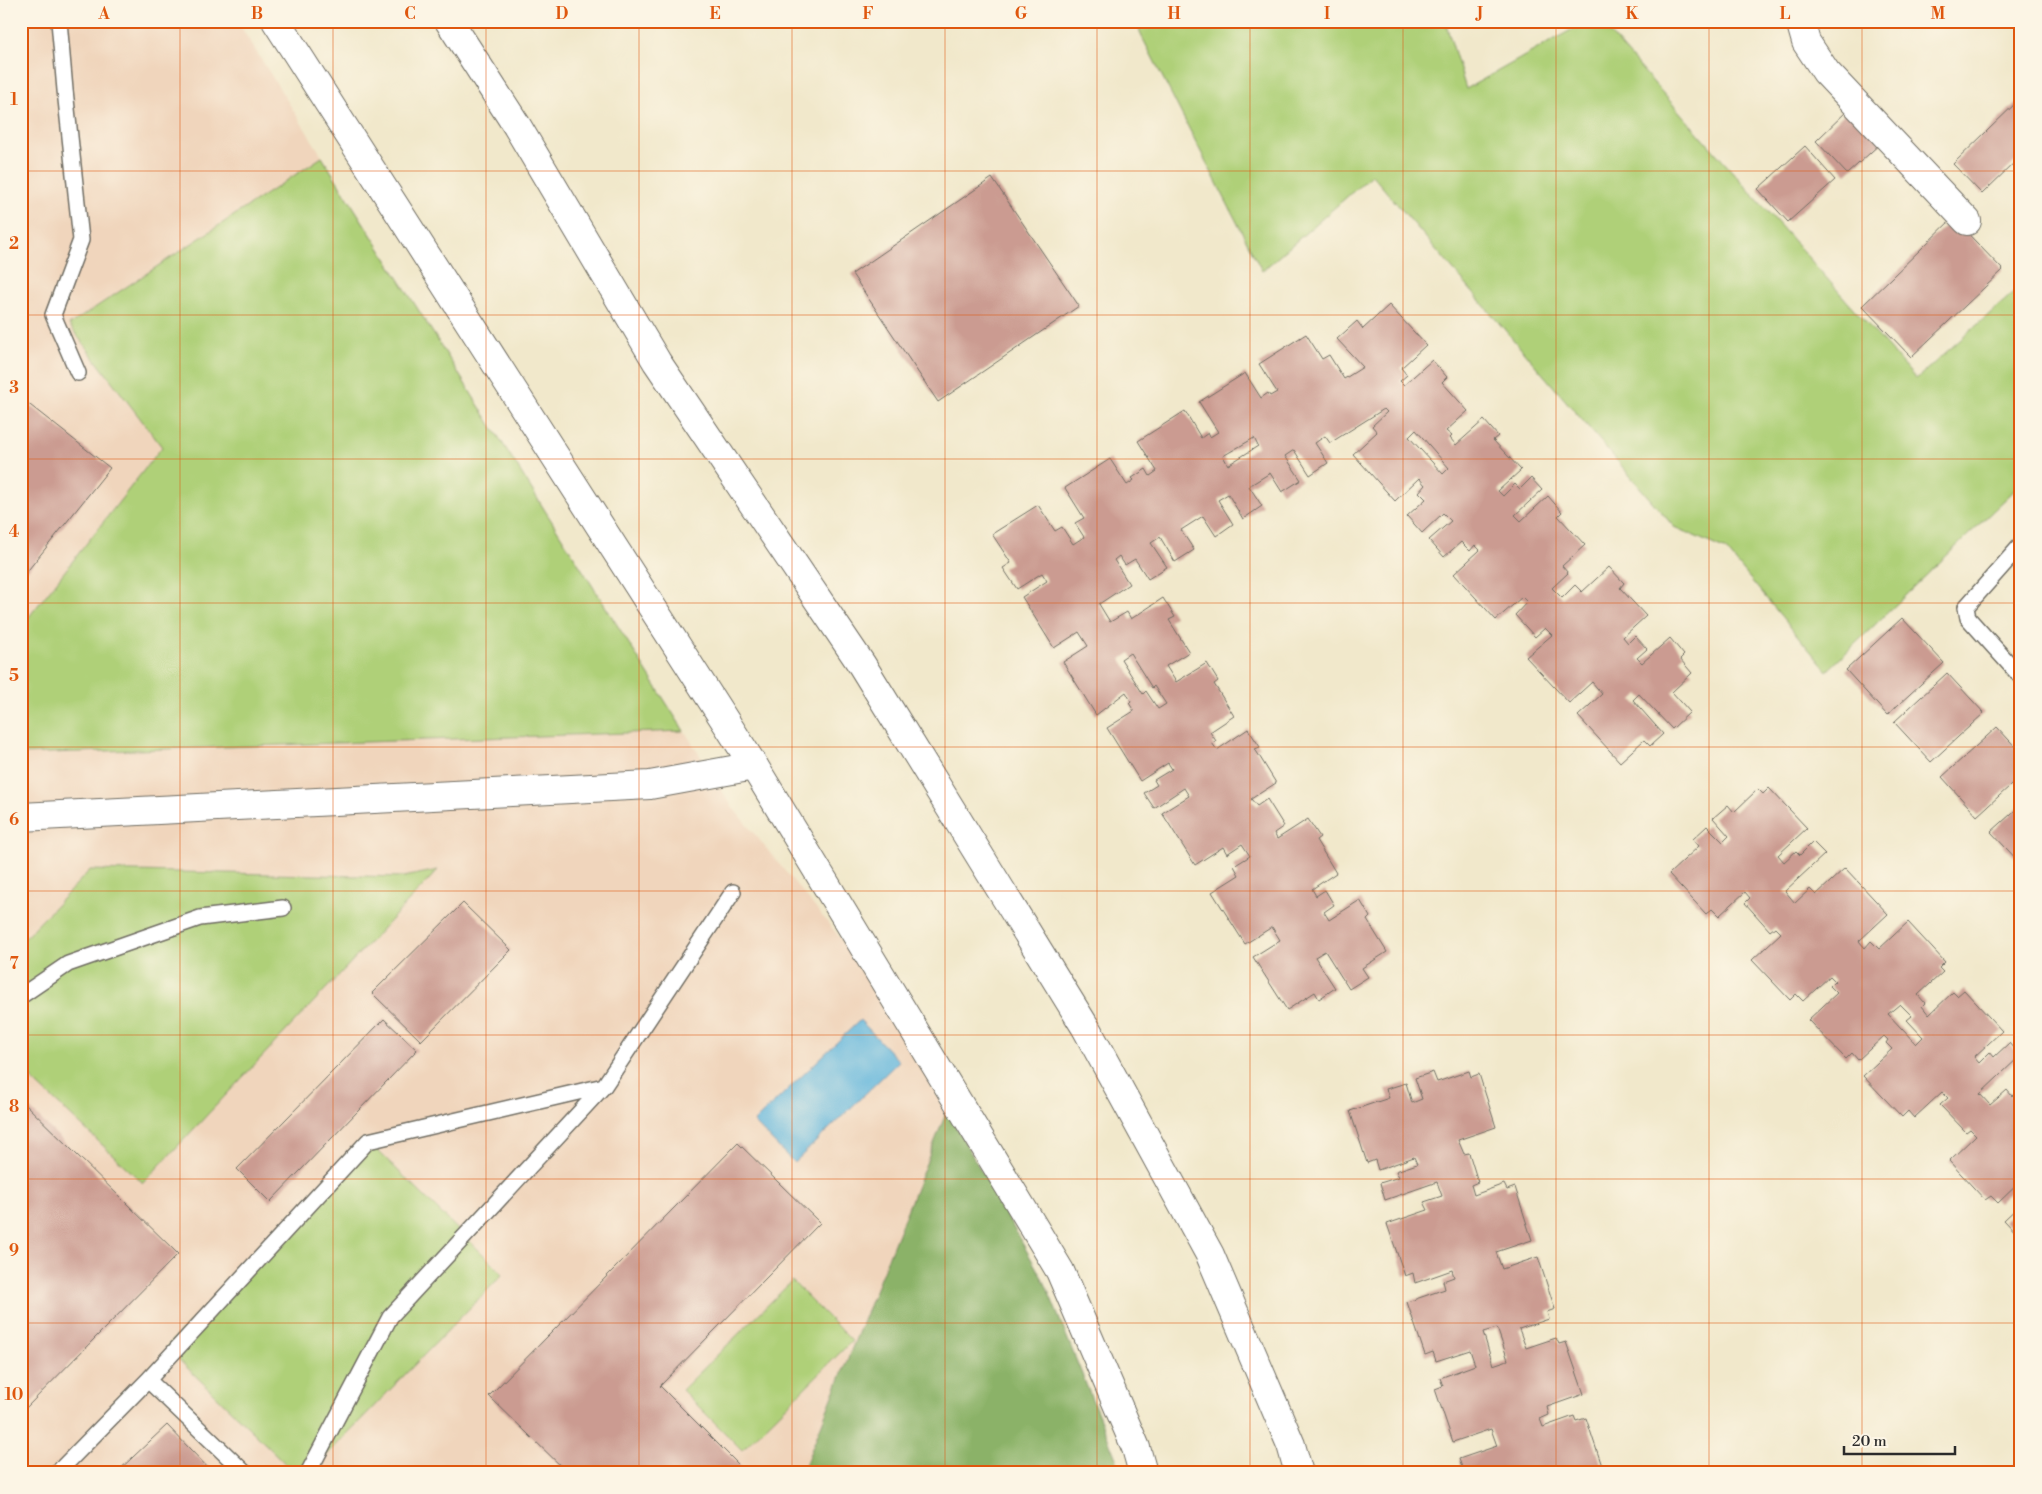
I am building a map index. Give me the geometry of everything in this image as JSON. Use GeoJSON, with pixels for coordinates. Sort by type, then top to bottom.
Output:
{"type":"FeatureCollection","features":[{"type":"Feature","properties":{"kind":"street"},"geometry":{"type":"LineString","coordinates":[[276,21],[754,766],[1060,1271],[1136,1448],[1143,1473]]}},
{"type":"Feature","properties":{"kind":"street"},"geometry":{"type":"LineString","coordinates":[[449,21],[517,126],[657,362],[862,666],[1086,1028],[1210,1255],[1291,1445],[1299,1473]]}},
{"type":"Feature","properties":{"kind":"street"},"geometry":{"type":"LineString","coordinates":[[1800,21],[1806,42],[1826,72],[1967,221]]}},
{"type":"Feature","properties":{"kind":"street"},"geometry":{"type":"LineString","coordinates":[[21,818],[650,786],[754,766]]}},
{"type":"Feature","properties":{"kind":"lane"},"geometry":{"type":"LineString","coordinates":[[59,21],[64,90],[81,240],[53,315],[78,373]]}},
{"type":"Feature","properties":{"kind":"lane"},"geometry":{"type":"LineString","coordinates":[[2021,545],[1966,607],[1968,618],[2021,677]]}},
{"type":"Feature","properties":{"kind":"lane"},"geometry":{"type":"LineString","coordinates":[[308,1473],[390,1317],[604,1086],[733,892]]}},
{"type":"Feature","properties":{"kind":"lane"},"geometry":{"type":"LineString","coordinates":[[21,996],[68,964],[200,918],[283,908]]}},
{"type":"Feature","properties":{"kind":"lane"},"geometry":{"type":"LineString","coordinates":[[57,1473],[148,1380],[368,1141],[604,1086]]}},
{"type":"Feature","properties":{"kind":"lane"},"geometry":{"type":"LineString","coordinates":[[148,1380],[245,1473]]}},
{"type":"Feature","properties":{"kind":"shaded area"},"geometry":{"type":"Polygon","coordinates":[[[21,21],[237,21],[733,808],[860,962],[947,1111],[802,1473],[21,1473],[21,21]]]}},
{"type":"Feature","properties":{"kind":"green space"},"geometry":{"type":"Polygon","coordinates":[[[1137,21],[1445,21],[1466,89],[1587,21],[1599,21],[1916,379],[2021,286],[2021,484],[1827,671],[1726,550],[1674,527],[1372,175],[1262,271],[1141,35],[1137,21]]]}},
{"type":"Feature","properties":{"kind":"green space"},"geometry":{"type":"Polygon","coordinates":[[[322,157],[684,731],[21,754],[21,627],[162,447],[69,325],[322,157]]]}},
{"type":"Feature","properties":{"kind":"green space"},"geometry":{"type":"Polygon","coordinates":[[[90,870],[404,877],[438,870],[143,1183],[21,1069],[21,942],[90,870]]]}},
{"type":"Feature","properties":{"kind":"green space"},"geometry":{"type":"Polygon","coordinates":[[[947,1111],[1045,1283],[1122,1473],[802,1473],[947,1111]]]}},
{"type":"Feature","properties":{"kind":"green space"},"geometry":{"type":"Polygon","coordinates":[[[368,1141],[503,1274],[309,1473],[295,1473],[166,1347],[368,1141]]]}},
{"type":"Feature","properties":{"kind":"green space"},"geometry":{"type":"Polygon","coordinates":[[[792,1281],[852,1341],[742,1450],[682,1390],[792,1281]]]}},
{"type":"Feature","properties":{"kind":"water"},"geometry":{"type":"Polygon","coordinates":[[[860,1020],[899,1061],[794,1163],[754,1122],[860,1020]]]}},
{"type":"Feature","properties":{"kind":"building"},"geometry":{"type":"Polygon","coordinates":[[[21,68],[26,91],[21,93],[21,68]]]}},
{"type":"Feature","properties":{"kind":"building"},"geometry":{"type":"Polygon","coordinates":[[[2021,98],[2021,164],[2017,160],[1982,194],[1953,164],[2021,98]]]}},
{"type":"Feature","properties":{"kind":"building"},"geometry":{"type":"Polygon","coordinates":[[[1850,108],[1882,142],[1847,174],[1816,141],[1850,108]]]}},
{"type":"Feature","properties":{"kind":"building"},"geometry":{"type":"Polygon","coordinates":[[[1805,146],[1835,180],[1788,222],[1758,189],[1805,146]]]}},
{"type":"Feature","properties":{"kind":"building"},"geometry":{"type":"Polygon","coordinates":[[[992,178],[1079,306],[938,402],[852,274],[992,178]]]}},
{"type":"Feature","properties":{"kind":"building"},"geometry":{"type":"Polygon","coordinates":[[[1953,218],[2003,270],[1911,357],[1862,306],[1953,218]]]}},
{"type":"Feature","properties":{"kind":"building"},"geometry":{"type":"Polygon","coordinates":[[[1389,305],[1426,345],[1401,368],[1407,375],[1400,381],[1404,385],[1432,360],[1447,377],[1442,382],[1468,411],[1446,431],[1452,436],[1450,438],[1456,445],[1484,420],[1498,436],[1493,440],[1521,470],[1498,491],[1503,496],[1515,484],[1520,489],[1531,478],[1542,490],[1515,515],[1521,521],[1548,496],[1562,512],[1558,516],[1585,545],[1562,566],[1568,573],[1552,588],[1562,598],[1575,585],[1582,592],[1609,567],[1624,583],[1620,588],[1646,616],[1623,637],[1628,643],[1635,636],[1647,649],[1637,658],[1642,663],[1670,638],[1684,655],[1680,659],[1692,673],[1672,692],[1690,712],[1672,729],[1639,694],[1633,700],[1663,734],[1650,746],[1644,740],[1620,762],[1578,716],[1602,694],[1592,682],[1569,703],[1526,657],[1552,635],[1545,628],[1535,637],[1515,615],[1527,602],[1522,597],[1496,620],[1454,574],[1480,550],[1475,545],[1470,551],[1461,542],[1444,557],[1429,540],[1451,521],[1443,513],[1422,533],[1407,516],[1426,499],[1419,492],[1425,485],[1419,478],[1395,501],[1353,454],[1377,432],[1372,426],[1387,412],[1384,409],[1330,443],[1325,436],[1315,443],[1328,463],[1310,475],[1294,450],[1285,456],[1301,480],[1282,492],[1270,473],[1249,486],[1262,506],[1243,519],[1228,494],[1218,500],[1233,524],[1216,536],[1203,516],[1181,530],[1194,550],[1175,562],[1160,537],[1151,543],[1167,567],[1148,579],[1135,559],[1125,565],[1119,556],[1114,560],[1129,584],[1099,604],[1110,622],[1127,612],[1131,619],[1163,598],[1175,617],[1169,620],[1189,652],[1166,666],[1176,682],[1207,663],[1218,681],[1214,684],[1234,716],[1210,732],[1216,741],[1212,743],[1217,750],[1248,729],[1260,747],[1255,749],[1276,783],[1251,799],[1257,806],[1267,799],[1284,826],[1274,833],[1277,839],[1308,819],[1320,837],[1316,840],[1336,873],[1312,889],[1316,896],[1325,890],[1334,905],[1324,912],[1329,920],[1360,900],[1370,917],[1367,920],[1387,952],[1362,968],[1368,977],[1349,989],[1325,951],[1315,957],[1335,988],[1319,999],[1315,992],[1287,1010],[1253,957],[1280,940],[1272,927],[1245,944],[1212,892],[1239,875],[1234,866],[1250,856],[1242,844],[1227,854],[1223,847],[1195,865],[1162,813],[1189,796],[1184,788],[1154,808],[1144,793],[1157,785],[1154,780],[1172,769],[1168,763],[1140,781],[1107,728],[1134,711],[1129,703],[1131,701],[1126,692],[1096,715],[1063,662],[1088,646],[1079,632],[1054,648],[1022,597],[1047,581],[1042,573],[1017,589],[1003,568],[1011,563],[992,534],[1038,505],[1055,531],[1062,527],[1073,544],[1084,537],[1075,523],[1084,518],[1065,488],[1110,459],[1127,485],[1134,480],[1132,478],[1146,469],[1150,476],[1157,471],[1138,441],[1185,411],[1201,438],[1208,433],[1210,437],[1218,432],[1199,402],[1245,373],[1261,398],[1268,393],[1270,396],[1277,392],[1259,364],[1306,334],[1322,359],[1329,355],[1344,379],[1363,367],[1337,339],[1357,321],[1363,329],[1389,305]],[[1416,430],[1409,437],[1443,474],[1449,468],[1416,430]],[[1254,438],[1223,456],[1228,465],[1258,446],[1254,438]],[[1130,653],[1121,659],[1143,694],[1146,691],[1158,709],[1166,704],[1154,686],[1152,688],[1130,653]]]}},
{"type":"Feature","properties":{"kind":"building"},"geometry":{"type":"Polygon","coordinates":[[[21,398],[110,468],[21,579],[21,398]]]}},
{"type":"Feature","properties":{"kind":"building"},"geometry":{"type":"Polygon","coordinates":[[[1902,618],[1944,663],[1887,715],[1846,670],[1902,618]]]}},
{"type":"Feature","properties":{"kind":"building"},"geometry":{"type":"Polygon","coordinates":[[[1947,673],[1984,713],[1931,762],[1894,722],[1947,673]]]}},
{"type":"Feature","properties":{"kind":"building"},"geometry":{"type":"Polygon","coordinates":[[[1997,727],[2021,753],[2021,776],[1977,816],[1942,777],[1997,727]]]}},
{"type":"Feature","properties":{"kind":"building"},"geometry":{"type":"Polygon","coordinates":[[[1769,788],[1807,828],[1778,855],[1784,862],[1796,851],[1800,855],[1813,842],[1825,854],[1785,891],[1795,903],[1810,889],[1816,895],[1845,868],[1888,914],[1859,941],[1865,948],[1871,941],[1879,949],[1908,922],[1945,962],[1939,968],[1943,972],[1918,995],[1925,1003],[1922,1006],[1929,1015],[1953,992],[1957,996],[1964,990],[2002,1031],[1974,1057],[1979,1063],[1990,1052],[1994,1057],[2009,1043],[2020,1056],[1980,1094],[1990,1105],[2007,1090],[2012,1096],[2021,1088],[2021,1181],[1998,1203],[1991,1196],[1985,1200],[1949,1161],[1976,1135],[1970,1129],[1966,1132],[1940,1105],[1948,1098],[1942,1092],[1914,1118],[1908,1111],[1902,1117],[1863,1076],[1892,1049],[1886,1043],[1888,1040],[1884,1036],[1858,1060],[1852,1053],[1846,1059],[1808,1020],[1837,993],[1830,986],[1835,981],[1830,976],[1803,1001],[1796,994],[1790,1000],[1752,960],[1781,933],[1775,927],[1770,931],[1745,903],[1750,898],[1745,892],[1719,916],[1712,909],[1706,914],[1669,874],[1699,846],[1693,839],[1707,826],[1723,842],[1729,836],[1713,818],[1728,805],[1734,812],[1758,789],[1763,794],[1769,788]],[[1900,1004],[1888,1014],[1916,1044],[1923,1037],[1907,1020],[1912,1016],[1900,1004]]]}},
{"type":"Feature","properties":{"kind":"building"},"geometry":{"type":"Polygon","coordinates":[[[2021,805],[2021,864],[1991,832],[2021,805]]]}},
{"type":"Feature","properties":{"kind":"building"},"geometry":{"type":"Polygon","coordinates":[[[463,903],[511,950],[421,1041],[372,993],[463,903]]]}},
{"type":"Feature","properties":{"kind":"building"},"geometry":{"type":"Polygon","coordinates":[[[384,1019],[417,1050],[270,1202],[237,1169],[384,1019]]]}},
{"type":"Feature","properties":{"kind":"building"},"geometry":{"type":"Polygon","coordinates":[[[1469,1071],[1471,1077],[1479,1074],[1496,1127],[1458,1140],[1464,1154],[1469,1153],[1478,1182],[1471,1185],[1474,1195],[1504,1184],[1507,1190],[1515,1187],[1532,1240],[1496,1252],[1502,1269],[1538,1257],[1555,1309],[1547,1312],[1549,1319],[1519,1329],[1526,1348],[1556,1338],[1559,1344],[1566,1342],[1584,1394],[1547,1407],[1549,1415],[1540,1419],[1543,1427],[1574,1416],[1576,1421],[1586,1418],[1604,1472],[1464,1473],[1459,1459],[1497,1446],[1491,1429],[1453,1442],[1435,1389],[1443,1386],[1440,1378],[1475,1365],[1470,1350],[1436,1361],[1433,1352],[1425,1355],[1407,1302],[1445,1289],[1443,1281],[1454,1277],[1452,1270],[1415,1283],[1413,1273],[1405,1276],[1387,1224],[1428,1210],[1424,1202],[1442,1196],[1437,1182],[1385,1200],[1380,1183],[1399,1177],[1396,1171],[1417,1164],[1414,1157],[1378,1170],[1375,1160],[1367,1163],[1350,1111],[1389,1098],[1386,1089],[1406,1083],[1412,1103],[1422,1099],[1415,1078],[1433,1072],[1437,1082],[1469,1071]],[[1497,1328],[1483,1332],[1493,1365],[1508,1360],[1497,1328]]]}},
{"type":"Feature","properties":{"kind":"building"},"geometry":{"type":"Polygon","coordinates":[[[21,1100],[178,1254],[21,1413],[21,1100]]]}},
{"type":"Feature","properties":{"kind":"building"},"geometry":{"type":"Polygon","coordinates":[[[738,1143],[820,1223],[660,1386],[747,1473],[568,1473],[489,1396],[738,1143]]]}},
{"type":"Feature","properties":{"kind":"building"},"geometry":{"type":"Polygon","coordinates":[[[2021,1204],[2021,1238],[2004,1220],[2021,1204]]]}},
{"type":"Feature","properties":{"kind":"building"},"geometry":{"type":"Polygon","coordinates":[[[167,1425],[213,1473],[116,1473],[167,1425]]]}},
{"type":"Feature","properties":{"kind":"building"},"geometry":{"type":"Polygon","coordinates":[[[2021,1457],[2021,1473],[2004,1473],[2021,1457]]]}}]}
